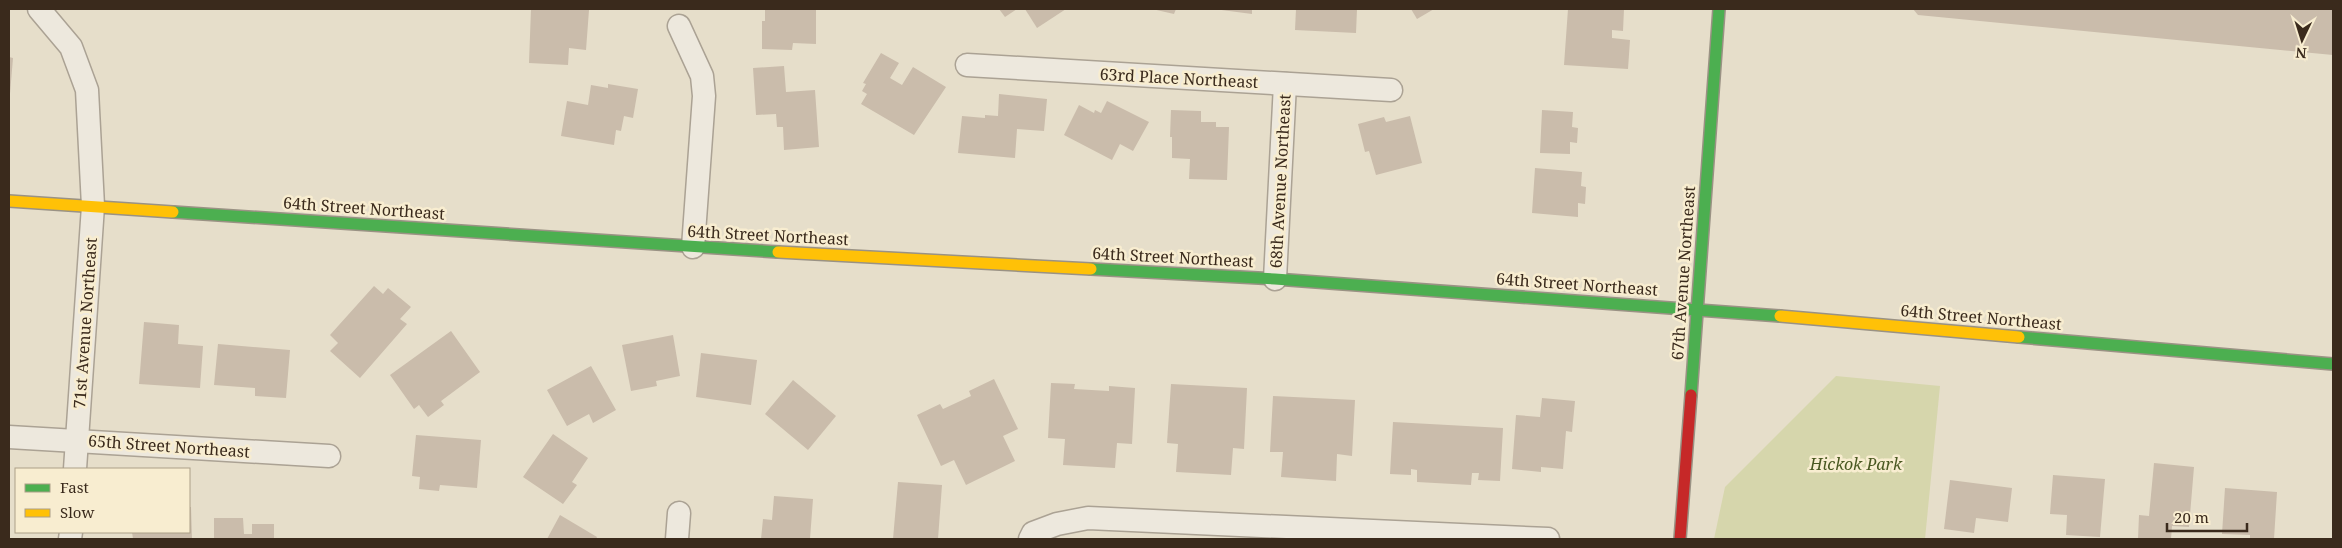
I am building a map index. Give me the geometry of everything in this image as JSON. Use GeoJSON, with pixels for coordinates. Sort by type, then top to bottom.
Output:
{"type":"FeatureCollection","features":[{"type":"Feature","properties":{"kind":"main road","name":"67th Avenue Northeast"},"geometry":{"type":"LineString","coordinates":[[1680,539],[1719,9]]}},
{"type":"Feature","properties":{"kind":"main road","name":"64th Street Northeast"},"geometry":{"type":"LineString","coordinates":[[9,202],[93,206],[693,248],[1275,279],[1697,309],[2333,364]]}},
{"type":"Feature","properties":{"kind":"street"},"geometry":{"type":"LineString","coordinates":[[39,9],[71,47],[87,90],[93,206]]}},
{"type":"Feature","properties":{"kind":"street"},"geometry":{"type":"LineString","coordinates":[[679,26],[702,76],[704,96],[693,248]]}},
{"type":"Feature","properties":{"kind":"street","name":"63rd Place Northeast"},"geometry":{"type":"LineString","coordinates":[[967,65],[1391,90]]}},
{"type":"Feature","properties":{"kind":"street","name":"68th Avenue Northeast"},"geometry":{"type":"LineString","coordinates":[[1275,279],[1285,84]]}},
{"type":"Feature","properties":{"kind":"street","name":"71st Avenue Northeast"},"geometry":{"type":"LineString","coordinates":[[75,468],[93,206]]}},
{"type":"Feature","properties":{"kind":"street","name":"65th Street Northeast"},"geometry":{"type":"LineString","coordinates":[[9,437],[329,456]]}},
{"type":"Feature","properties":{"kind":"street"},"geometry":{"type":"LineString","coordinates":[[677,539],[679,513]]}},
{"type":"Feature","properties":{"kind":"street"},"geometry":{"type":"LineString","coordinates":[[1032,536],[1057,524],[1088,518],[1548,539]]}},
{"type":"Feature","properties":{"kind":"green space","name":"Hickok Park"},"geometry":{"type":"Polygon","coordinates":[[[1836,376],[1940,386],[1925,539],[1714,539],[1725,487],[1836,376]]]}},
{"type":"Feature","properties":{"kind":"building"},"geometry":{"type":"Polygon","coordinates":[[[531,9],[589,10],[586,50],[569,48],[568,65],[529,63],[531,9]]]}},
{"type":"Feature","properties":{"kind":"building"},"geometry":{"type":"Polygon","coordinates":[[[765,9],[816,9],[816,44],[793,43],[792,50],[762,49],[762,21],[765,21],[765,9]]]}},
{"type":"Feature","properties":{"kind":"building"},"geometry":{"type":"Polygon","coordinates":[[[999,9],[1017,9],[1005,17],[999,9]]]}},
{"type":"Feature","properties":{"kind":"building"},"geometry":{"type":"Polygon","coordinates":[[[1025,9],[1066,9],[1037,28],[1025,9]]]}},
{"type":"Feature","properties":{"kind":"building"},"geometry":{"type":"Polygon","coordinates":[[[1152,9],[1176,9],[1174,14],[1152,9]]]}},
{"type":"Feature","properties":{"kind":"building"},"geometry":{"type":"Polygon","coordinates":[[[1214,9],[1252,9],[1252,14],[1214,9]]]}},
{"type":"Feature","properties":{"kind":"building"},"geometry":{"type":"Polygon","coordinates":[[[1296,9],[1357,9],[1356,33],[1295,30],[1296,9]]]}},
{"type":"Feature","properties":{"kind":"building"},"geometry":{"type":"Polygon","coordinates":[[[1411,9],[1434,9],[1417,19],[1411,9]]]}},
{"type":"Feature","properties":{"kind":"building"},"geometry":{"type":"Polygon","coordinates":[[[1568,9],[1624,9],[1623,31],[1612,30],[1612,38],[1630,40],[1628,69],[1564,65],[1568,9]]]}},
{"type":"Feature","properties":{"kind":"building"},"geometry":{"type":"Polygon","coordinates":[[[1913,9],[2333,9],[2333,55],[1918,15],[1913,9]]]}},
{"type":"Feature","properties":{"kind":"building"},"geometry":{"type":"Polygon","coordinates":[[[881,53],[899,63],[890,78],[902,85],[913,67],[946,87],[914,135],[861,104],[867,94],[862,91],[866,84],[863,83],[881,53]]]}},
{"type":"Feature","properties":{"kind":"building"},"geometry":{"type":"Polygon","coordinates":[[[9,57],[13,58],[10,94],[9,93],[9,57]]]}},
{"type":"Feature","properties":{"kind":"building"},"geometry":{"type":"Polygon","coordinates":[[[784,66],[786,92],[815,90],[819,147],[784,150],[783,127],[777,127],[776,114],[756,115],[753,68],[784,66]]]}},
{"type":"Feature","properties":{"kind":"building"},"geometry":{"type":"Polygon","coordinates":[[[608,84],[638,89],[633,118],[624,116],[621,131],[616,130],[614,145],[561,136],[567,101],[588,105],[591,85],[608,88],[608,84]]]}},
{"type":"Feature","properties":{"kind":"building"},"geometry":{"type":"Polygon","coordinates":[[[999,94],[1047,99],[1044,131],[1017,129],[1015,158],[958,153],[962,116],[985,118],[985,115],[998,116],[999,94]]]}},
{"type":"Feature","properties":{"kind":"building"},"geometry":{"type":"Polygon","coordinates":[[[1107,101],[1149,122],[1133,151],[1120,144],[1112,160],[1064,135],[1079,105],[1094,113],[1095,110],[1101,113],[1107,101]]]}},
{"type":"Feature","properties":{"kind":"building"},"geometry":{"type":"Polygon","coordinates":[[[1171,110],[1201,111],[1201,122],[1216,122],[1216,127],[1229,127],[1227,180],[1189,179],[1190,159],[1172,158],[1172,137],[1170,137],[1171,110]]]}},
{"type":"Feature","properties":{"kind":"building"},"geometry":{"type":"Polygon","coordinates":[[[1542,110],[1573,112],[1572,127],[1578,128],[1577,143],[1570,142],[1570,154],[1540,153],[1542,110]]]}},
{"type":"Feature","properties":{"kind":"building"},"geometry":{"type":"Polygon","coordinates":[[[1410,116],[1422,163],[1376,175],[1369,151],[1365,152],[1358,124],[1384,117],[1386,122],[1410,116]]]}},
{"type":"Feature","properties":{"kind":"building"},"geometry":{"type":"Polygon","coordinates":[[[1535,168],[1582,172],[1581,186],[1586,187],[1585,204],[1578,203],[1578,217],[1532,213],[1535,168]]]}},
{"type":"Feature","properties":{"kind":"building"},"geometry":{"type":"Polygon","coordinates":[[[374,286],[383,294],[388,288],[411,307],[400,319],[407,324],[360,378],[330,351],[338,343],[330,335],[374,286]]]}},
{"type":"Feature","properties":{"kind":"building"},"geometry":{"type":"Polygon","coordinates":[[[144,322],[179,325],[178,344],[203,346],[200,388],[139,384],[144,322]]]}},
{"type":"Feature","properties":{"kind":"building"},"geometry":{"type":"Polygon","coordinates":[[[451,331],[480,372],[441,401],[444,405],[428,417],[419,405],[414,409],[390,375],[451,331]]]}},
{"type":"Feature","properties":{"kind":"building"},"geometry":{"type":"Polygon","coordinates":[[[673,335],[680,376],[656,381],[657,386],[631,391],[622,345],[673,335]]]}},
{"type":"Feature","properties":{"kind":"building"},"geometry":{"type":"Polygon","coordinates":[[[218,344],[290,350],[286,398],[255,396],[255,388],[214,385],[218,344]]]}},
{"type":"Feature","properties":{"kind":"building"},"geometry":{"type":"Polygon","coordinates":[[[701,353],[757,360],[751,405],[696,397],[701,353]]]}},
{"type":"Feature","properties":{"kind":"building"},"geometry":{"type":"Polygon","coordinates":[[[591,366],[616,410],[593,423],[589,414],[567,426],[547,390],[591,366]]]}},
{"type":"Feature","properties":{"kind":"building"},"geometry":{"type":"Polygon","coordinates":[[[994,379],[1018,429],[1003,436],[1015,461],[966,485],[954,460],[941,466],[917,415],[940,404],[943,409],[971,396],[969,391],[994,379]]]}},
{"type":"Feature","properties":{"kind":"building"},"geometry":{"type":"Polygon","coordinates":[[[793,380],[836,416],[808,450],[765,414],[793,380]]]}},
{"type":"Feature","properties":{"kind":"building"},"geometry":{"type":"Polygon","coordinates":[[[1051,383],[1075,384],[1074,389],[1109,391],[1109,386],[1135,388],[1132,444],[1117,443],[1115,468],[1063,465],[1065,439],[1048,438],[1051,383]]]}},
{"type":"Feature","properties":{"kind":"building"},"geometry":{"type":"Polygon","coordinates":[[[1171,384],[1247,388],[1244,449],[1233,448],[1231,475],[1176,472],[1178,444],[1167,443],[1171,384]]]}},
{"type":"Feature","properties":{"kind":"building"},"geometry":{"type":"Polygon","coordinates":[[[1273,396],[1355,400],[1352,456],[1337,454],[1336,481],[1281,477],[1283,452],[1270,452],[1273,396]]]}},
{"type":"Feature","properties":{"kind":"building"},"geometry":{"type":"Polygon","coordinates":[[[1542,398],[1575,401],[1572,432],[1566,431],[1563,469],[1541,467],[1541,472],[1512,469],[1516,415],[1540,417],[1542,398]]]}},
{"type":"Feature","properties":{"kind":"building"},"geometry":{"type":"Polygon","coordinates":[[[1393,422],[1503,428],[1500,481],[1478,480],[1479,473],[1472,473],[1471,485],[1417,482],[1417,470],[1411,469],[1411,475],[1390,474],[1393,422]]]}},
{"type":"Feature","properties":{"kind":"building"},"geometry":{"type":"Polygon","coordinates":[[[553,434],[588,458],[572,482],[577,485],[563,504],[523,477],[553,434]]]}},
{"type":"Feature","properties":{"kind":"building"},"geometry":{"type":"Polygon","coordinates":[[[416,435],[481,440],[477,488],[440,485],[439,491],[419,489],[420,477],[412,476],[416,435]]]}},
{"type":"Feature","properties":{"kind":"building"},"geometry":{"type":"Polygon","coordinates":[[[2154,463],[2194,467],[2189,527],[2172,526],[2171,539],[2138,539],[2139,515],[2149,516],[2154,463]]]}},
{"type":"Feature","properties":{"kind":"building"},"geometry":{"type":"Polygon","coordinates":[[[2053,475],[2105,479],[2100,537],[2066,535],[2067,515],[2050,514],[2053,475]]]}},
{"type":"Feature","properties":{"kind":"building"},"geometry":{"type":"Polygon","coordinates":[[[1950,480],[2012,488],[2008,522],[1976,518],[1974,533],[1944,529],[1950,480]]]}},
{"type":"Feature","properties":{"kind":"building"},"geometry":{"type":"Polygon","coordinates":[[[898,482],[942,485],[938,539],[893,539],[898,482]]]}},
{"type":"Feature","properties":{"kind":"building"},"geometry":{"type":"Polygon","coordinates":[[[2225,488],[2277,492],[2274,539],[2250,539],[2250,535],[2222,534],[2225,488]]]}},
{"type":"Feature","properties":{"kind":"building"},"geometry":{"type":"Polygon","coordinates":[[[774,496],[813,499],[810,539],[761,539],[763,519],[772,520],[774,496]]]}},
{"type":"Feature","properties":{"kind":"building"},"geometry":{"type":"Polygon","coordinates":[[[191,507],[192,539],[133,539],[132,533],[190,533],[191,507]]]}},
{"type":"Feature","properties":{"kind":"building"},"geometry":{"type":"Polygon","coordinates":[[[560,515],[597,537],[596,539],[547,539],[560,515]]]}},
{"type":"Feature","properties":{"kind":"building"},"geometry":{"type":"Polygon","coordinates":[[[214,518],[243,518],[244,534],[252,534],[252,524],[274,524],[274,539],[214,539],[214,518]]]}},
{"type":"Feature","properties":{"kind":"traffic: fast"},"geometry":{"type":"LineString","coordinates":[[1691,395],[1719,9]]}},
{"type":"Feature","properties":{"kind":"traffic: fast"},"geometry":{"type":"LineString","coordinates":[[173,212],[778,252]]}},
{"type":"Feature","properties":{"kind":"traffic: fast"},"geometry":{"type":"LineString","coordinates":[[1091,269],[1275,279],[1780,316]]}},
{"type":"Feature","properties":{"kind":"traffic: fast"},"geometry":{"type":"LineString","coordinates":[[2019,337],[2333,364]]}},
{"type":"Feature","properties":{"kind":"traffic: slow"},"geometry":{"type":"LineString","coordinates":[[9,201],[173,212]]}},
{"type":"Feature","properties":{"kind":"traffic: slow"},"geometry":{"type":"LineString","coordinates":[[778,252],[1091,269]]}},
{"type":"Feature","properties":{"kind":"traffic: slow"},"geometry":{"type":"LineString","coordinates":[[1780,316],[2019,337]]}},
{"type":"Feature","properties":{"kind":"traffic: jam"},"geometry":{"type":"LineString","coordinates":[[1680,539],[1691,395]]}}]}
